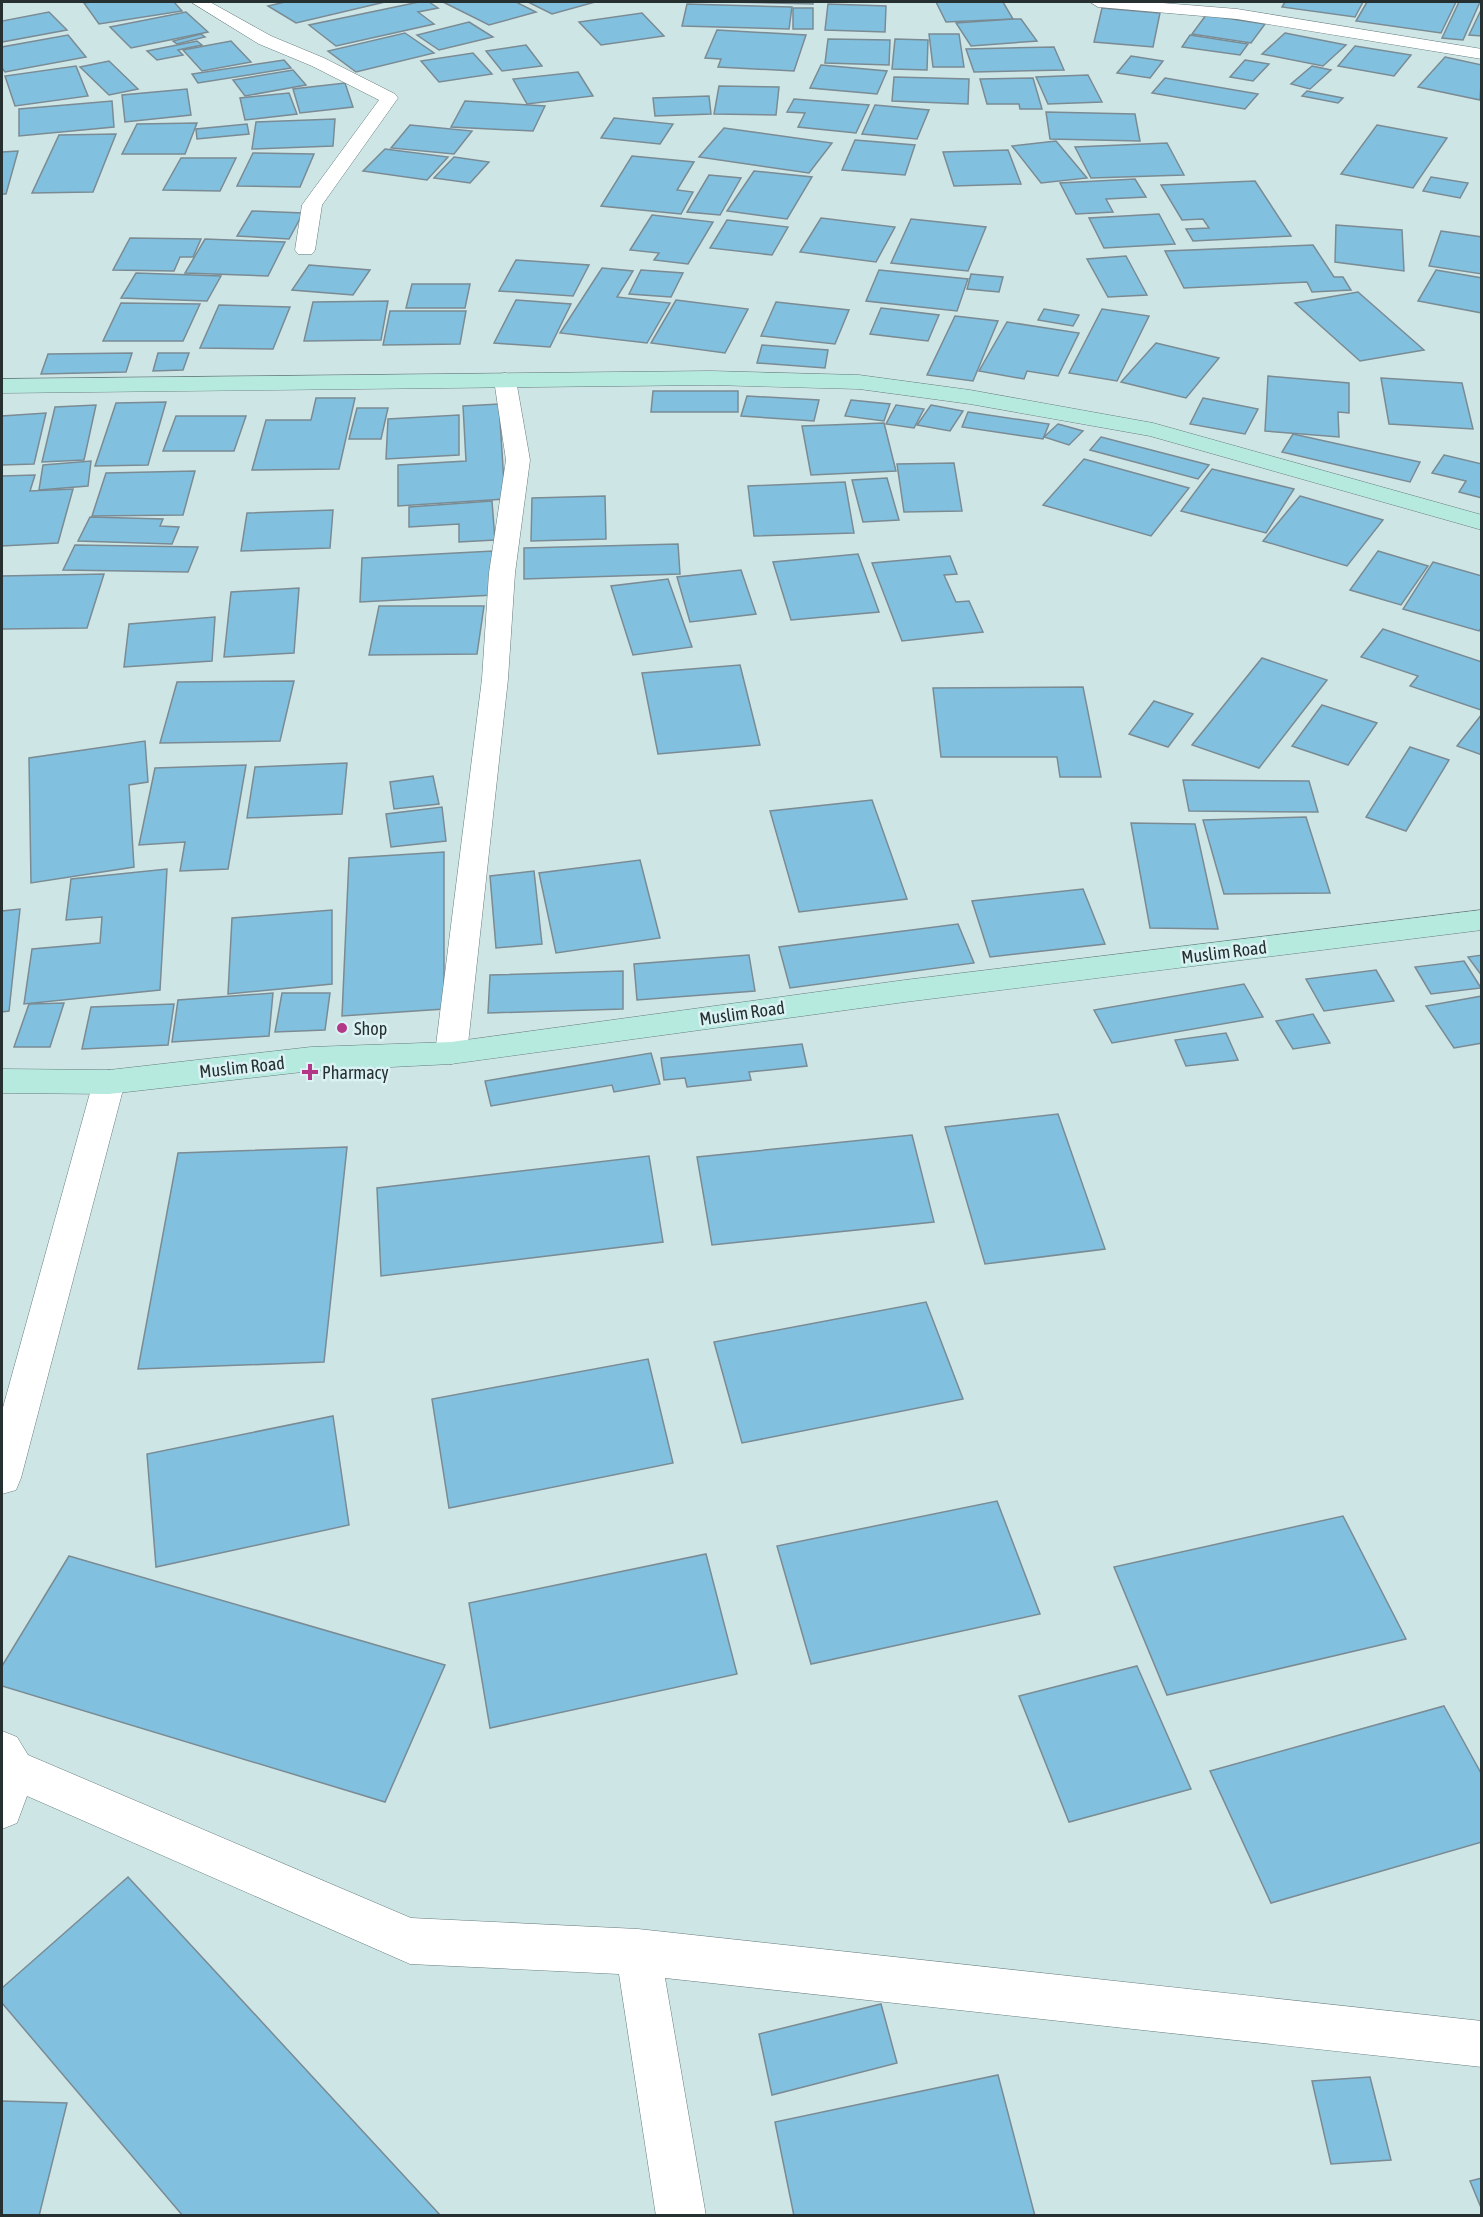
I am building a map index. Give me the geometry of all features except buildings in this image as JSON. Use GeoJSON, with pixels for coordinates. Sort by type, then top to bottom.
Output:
{"type":"FeatureCollection","features":[{"type":"Feature","properties":{"kind":"street"},"geometry":{"type":"LineString","coordinates":[[198,2],[265,40],[318,62],[388,98],[312,205],[305,250]]}},
{"type":"Feature","properties":{"kind":"street"},"geometry":{"type":"LineString","coordinates":[[1098,2],[1212,12],[1482,54]]}},
{"type":"Feature","properties":{"kind":"street"},"geometry":{"type":"LineString","coordinates":[[1212,12],[1233,2]]}},
{"type":"Feature","properties":{"kind":"street"},"geometry":{"type":"LineString","coordinates":[[2,386],[711,378],[859,382],[970,397],[1153,430],[1482,523]]}},
{"type":"Feature","properties":{"kind":"street"},"geometry":{"type":"LineString","coordinates":[[451,1053],[495,679],[502,573],[518,459],[505,380]]}},
{"type":"Feature","properties":{"kind":"street","name":"Muslim Road"},"geometry":{"type":"LineString","coordinates":[[2,1081],[110,1082],[310,1059],[451,1053],[905,991],[1482,920]]}},
{"type":"Feature","properties":{"kind":"street"},"geometry":{"type":"LineString","coordinates":[[2,1478],[110,1082]]}},
{"type":"Feature","properties":{"kind":"street"},"geometry":{"type":"LineString","coordinates":[[5,1776],[410,1941],[638,1953],[1482,2044]]}},
{"type":"Feature","properties":{"kind":"street"},"geometry":{"type":"LineString","coordinates":[[638,1953],[681,2216]]}},
{"type":"Feature","properties":{"kind":"place","name":"Shop"},"geometry":{"type":"Point","coordinates":[342,1028]}},
{"type":"Feature","properties":{"kind":"place","name":"Pharmacy"},"geometry":{"type":"Point","coordinates":[310,1072]}}]}
